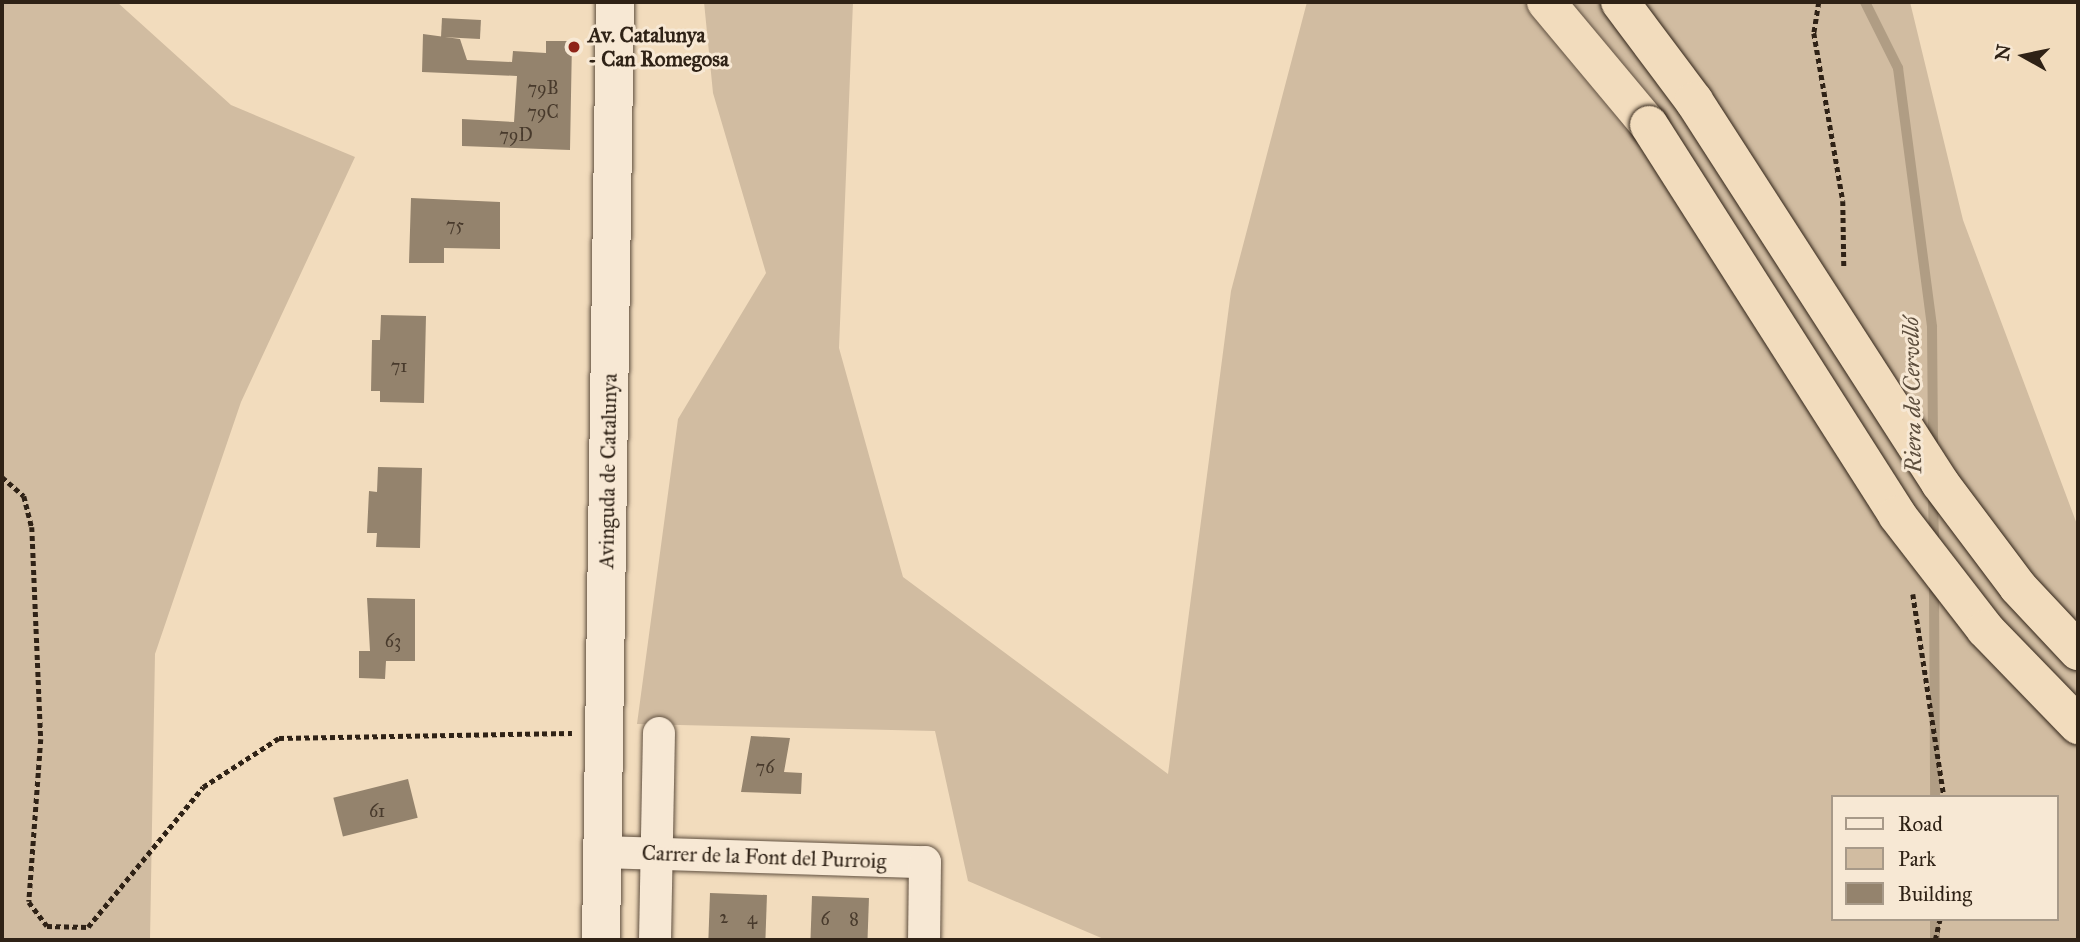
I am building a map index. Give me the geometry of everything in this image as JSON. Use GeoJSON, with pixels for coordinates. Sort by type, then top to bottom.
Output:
{"type":"FeatureCollection","features":[{"type":"Feature","properties":{"kind":"highway"},"geometry":{"type":"LineString","coordinates":[[1546,2],[1577,33],[1648,125],[1898,515],[1985,629],[2078,725]]}},
{"type":"Feature","properties":{"kind":"highway"},"geometry":{"type":"LineString","coordinates":[[1620,2],[1694,101],[1940,483],[2018,587],[2078,650]]}},
{"type":"Feature","properties":{"kind":"street","name":"Avinguda de Catalunya"},"geometry":{"type":"LineString","coordinates":[[601,940],[615,2]]}},
{"type":"Feature","properties":{"kind":"street"},"geometry":{"type":"LineString","coordinates":[[655,940],[659,733]]}},
{"type":"Feature","properties":{"kind":"street","name":"Carrer de la Font del Purroig"},"geometry":{"type":"LineString","coordinates":[[602,852],[925,862],[924,940]]}},
{"type":"Feature","properties":{"kind":"path"},"geometry":{"type":"LineString","coordinates":[[2,477],[24,496],[32,527],[41,739],[29,902],[47,926],[88,927],[185,805],[240,759],[279,738],[473,731],[604,735]]}},
{"type":"Feature","properties":{"kind":"path"},"geometry":{"type":"LineString","coordinates":[[1935,940],[1940,921]]}},
{"type":"Feature","properties":{"kind":"green space"},"geometry":{"type":"Polygon","coordinates":[[[2,2],[117,2],[231,105],[355,157],[241,402],[155,654],[150,940],[2,940],[2,2]]]}},
{"type":"Feature","properties":{"kind":"green space"},"geometry":{"type":"Polygon","coordinates":[[[704,2],[853,2],[839,348],[903,577],[1168,774],[1231,291],[1307,2],[1910,2],[1963,220],[2078,527],[2078,940],[1106,940],[968,881],[935,731],[637,724],[678,419],[766,273],[713,93],[704,2]]]}},
{"type":"Feature","properties":{"kind":"building"},"geometry":{"type":"Polygon","coordinates":[[[442,18],[481,20],[480,39],[441,37],[442,18]]]}},
{"type":"Feature","properties":{"kind":"building"},"geometry":{"type":"Polygon","coordinates":[[[423,34],[460,39],[467,60],[512,62],[513,51],[546,53],[546,41],[572,41],[570,150],[462,146],[462,119],[514,122],[517,76],[422,72],[423,34]]]}},
{"type":"Feature","properties":{"kind":"building"},"geometry":{"type":"Polygon","coordinates":[[[411,198],[500,202],[500,249],[444,248],[444,263],[409,263],[411,198]]]}},
{"type":"Feature","properties":{"kind":"building"},"geometry":{"type":"Polygon","coordinates":[[[381,315],[426,316],[424,403],[380,402],[380,391],[371,391],[372,340],[380,340],[381,315]]]}},
{"type":"Feature","properties":{"kind":"building"},"geometry":{"type":"Polygon","coordinates":[[[378,467],[422,468],[420,548],[376,547],[377,533],[367,533],[369,491],[377,492],[378,467]]]}},
{"type":"Feature","properties":{"kind":"building"},"geometry":{"type":"Polygon","coordinates":[[[367,598],[415,599],[415,661],[386,661],[385,679],[359,678],[359,651],[370,651],[367,598]]]}},
{"type":"Feature","properties":{"kind":"building"},"geometry":{"type":"Polygon","coordinates":[[[751,736],[790,738],[784,772],[802,773],[801,794],[741,792],[751,736]]]}},
{"type":"Feature","properties":{"kind":"building"},"geometry":{"type":"Polygon","coordinates":[[[408,779],[418,818],[343,836],[333,798],[408,779]]]}},
{"type":"Feature","properties":{"kind":"building"},"geometry":{"type":"Polygon","coordinates":[[[710,893],[767,895],[765,940],[708,940],[710,893]]]}},
{"type":"Feature","properties":{"kind":"building"},"geometry":{"type":"Polygon","coordinates":[[[812,896],[869,898],[867,940],[810,940],[812,896]]]}},
{"type":"Feature","properties":{"kind":"waterway","name":"Riera de Cervelló"},"geometry":{"type":"LineString","coordinates":[[1865,2],[1898,68],[1932,327],[1933,450]]}},
{"type":"Feature","properties":{"kind":"waterway","name":"Riera de Cervelló"},"geometry":{"type":"LineString","coordinates":[[1933,496],[1934,544]]}},
{"type":"Feature","properties":{"kind":"waterway","name":"Riera de Cervelló"},"geometry":{"type":"LineString","coordinates":[[1934,584],[1935,795]]}},
{"type":"Feature","properties":{"kind":"waterway","name":"Riera de Cervelló"},"geometry":{"type":"LineString","coordinates":[[1935,921],[1935,940]]}},
{"type":"Feature","properties":{"kind":"place","name":"Av. Catalunya - Can Romegosa"},"geometry":{"type":"Point","coordinates":[574,47]}}]}
